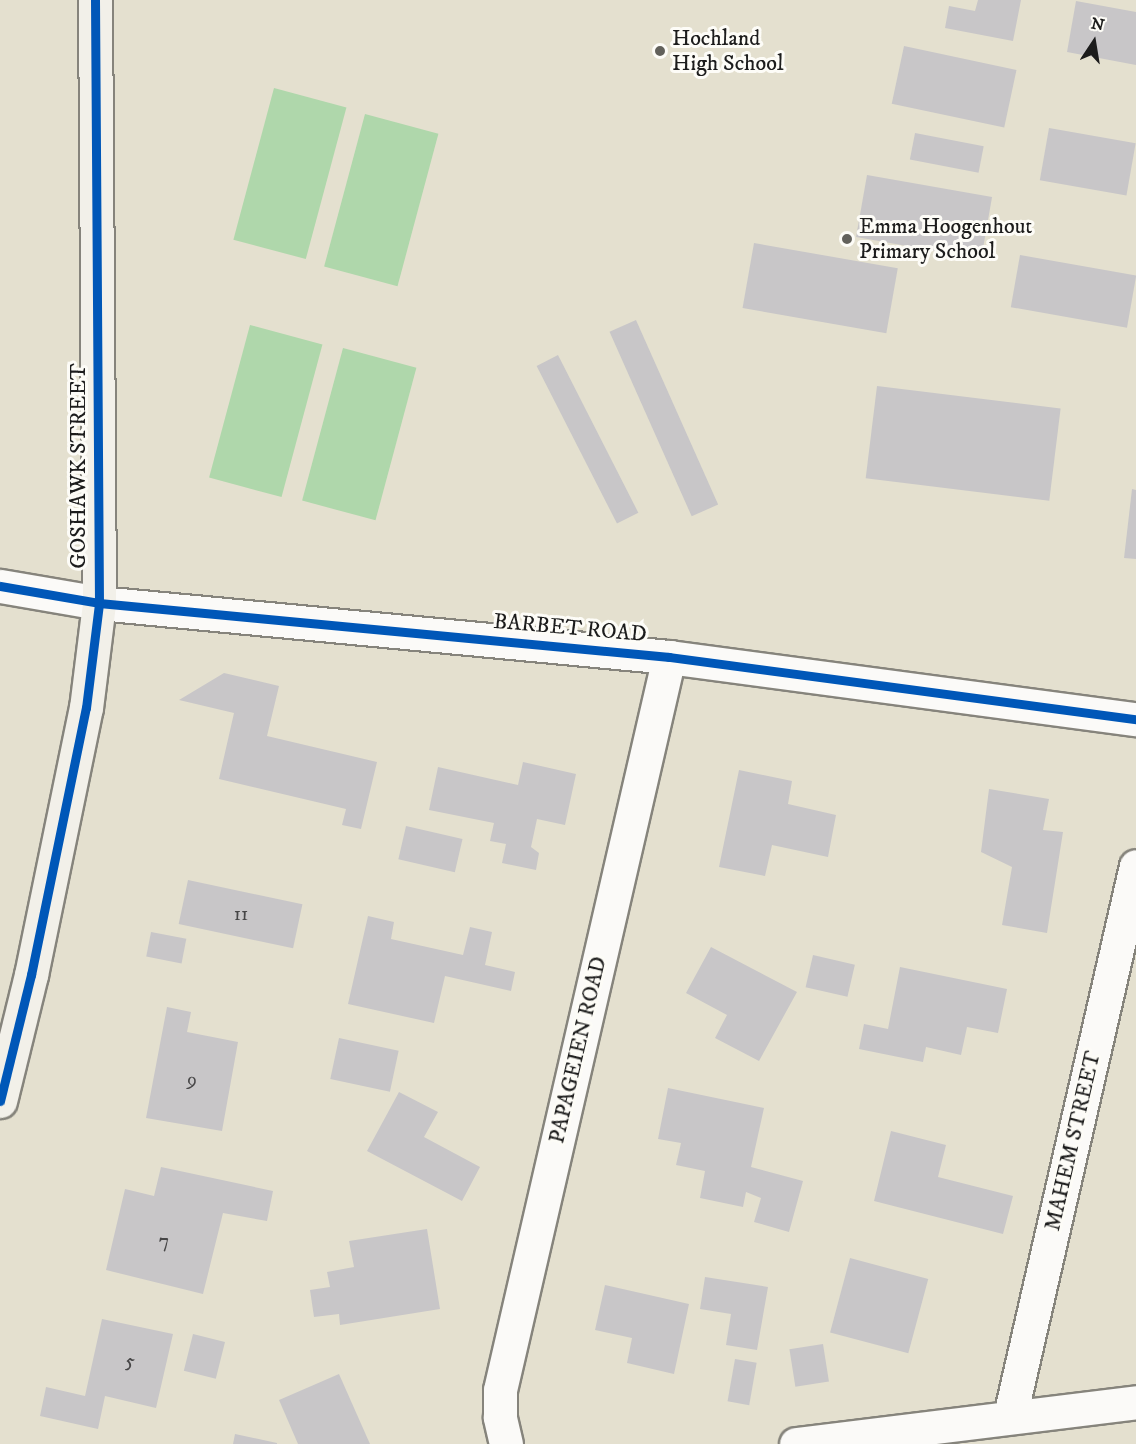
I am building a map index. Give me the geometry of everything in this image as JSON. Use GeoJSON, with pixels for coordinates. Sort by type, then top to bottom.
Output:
{"type":"FeatureCollection","features":[{"type":"Feature","properties":{"kind":"street","name":"GOSHAWK STREET"},"geometry":{"type":"LineString","coordinates":[[0,1101],[31,975],[86,708],[99,603],[95,0]]}},
{"type":"Feature","properties":{"kind":"street","name":"BARBET ROAD"},"geometry":{"type":"LineString","coordinates":[[0,586],[99,603],[669,657],[1136,719]]}},
{"type":"Feature","properties":{"kind":"street","name":"PAPAGEIEN ROAD"},"geometry":{"type":"LineString","coordinates":[[506,1444],[500,1417],[500,1390],[669,657]]}},
{"type":"Feature","properties":{"kind":"street","name":"MAHEM STREET"},"geometry":{"type":"LineString","coordinates":[[1010,1416],[1136,866]]}},
{"type":"Feature","properties":{"kind":"street"},"geometry":{"type":"LineString","coordinates":[[796,1444],[1136,1402]]}},
{"type":"Feature","properties":{"kind":"green space"},"geometry":{"type":"Polygon","coordinates":[[[274,88],[346,107],[306,259],[233,240],[274,88]]]}},
{"type":"Feature","properties":{"kind":"green space"},"geometry":{"type":"Polygon","coordinates":[[[365,114],[438,134],[398,286],[324,267],[365,114]]]}},
{"type":"Feature","properties":{"kind":"green space"},"geometry":{"type":"Polygon","coordinates":[[[250,325],[322,344],[282,497],[209,478],[250,325]]]}},
{"type":"Feature","properties":{"kind":"green space"},"geometry":{"type":"Polygon","coordinates":[[[343,348],[416,368],[376,520],[302,501],[343,348]]]}},
{"type":"Feature","properties":{"kind":"building"},"geometry":{"type":"Polygon","coordinates":[[[978,0],[1021,0],[1013,41],[945,28],[949,6],[975,11],[978,0]]]}},
{"type":"Feature","properties":{"kind":"building"},"geometry":{"type":"Polygon","coordinates":[[[1076,1],[1136,12],[1136,65],[1067,52],[1076,1]]]}},
{"type":"Feature","properties":{"kind":"building"},"geometry":{"type":"Polygon","coordinates":[[[904,46],[1016,70],[1004,128],[892,104],[904,46]]]}},
{"type":"Feature","properties":{"kind":"building"},"geometry":{"type":"Polygon","coordinates":[[[1049,128],[1136,143],[1126,195],[1040,180],[1049,128]]]}},
{"type":"Feature","properties":{"kind":"building"},"geometry":{"type":"Polygon","coordinates":[[[915,133],[984,146],[979,173],[910,160],[915,133]]]}},
{"type":"Feature","properties":{"kind":"building"},"geometry":{"type":"Polygon","coordinates":[[[867,175],[992,197],[981,259],[856,237],[867,175]]]}},
{"type":"Feature","properties":{"kind":"building"},"geometry":{"type":"Polygon","coordinates":[[[754,243],[898,268],[886,333],[743,308],[754,243]]]}},
{"type":"Feature","properties":{"kind":"building"},"geometry":{"type":"Polygon","coordinates":[[[1020,255],[1136,275],[1127,328],[1011,307],[1020,255]]]}},
{"type":"Feature","properties":{"kind":"building"},"geometry":{"type":"Polygon","coordinates":[[[636,320],[718,505],[692,516],[610,332],[636,320]]]}},
{"type":"Feature","properties":{"kind":"building"},"geometry":{"type":"Polygon","coordinates":[[[558,355],[638,513],[617,524],[537,366],[558,355]]]}},
{"type":"Feature","properties":{"kind":"building"},"geometry":{"type":"Polygon","coordinates":[[[877,386],[1061,409],[1049,501],[866,478],[877,386]]]}},
{"type":"Feature","properties":{"kind":"building"},"geometry":{"type":"Polygon","coordinates":[[[1132,489],[1136,490],[1136,559],[1124,558],[1132,489]]]}},
{"type":"Feature","properties":{"kind":"building"},"geometry":{"type":"Polygon","coordinates":[[[224,673],[279,686],[267,736],[377,762],[361,829],[342,825],[346,809],[219,779],[234,713],[179,700],[224,673]]]}},
{"type":"Feature","properties":{"kind":"building"},"geometry":{"type":"Polygon","coordinates":[[[523,762],[576,774],[565,825],[537,819],[531,847],[539,853],[536,870],[502,863],[506,844],[490,841],[494,823],[429,810],[438,767],[518,785],[523,762]]]}},
{"type":"Feature","properties":{"kind":"building"},"geometry":{"type":"Polygon","coordinates":[[[739,770],[792,781],[788,804],[836,815],[828,857],[772,845],[765,876],[719,867],[739,770]]]}},
{"type":"Feature","properties":{"kind":"building"},"geometry":{"type":"Polygon","coordinates":[[[989,789],[1049,799],[1043,830],[1063,832],[1047,933],[1002,925],[1012,867],[981,852],[989,789]]]}},
{"type":"Feature","properties":{"kind":"building"},"geometry":{"type":"Polygon","coordinates":[[[406,826],[463,839],[455,872],[398,859],[406,826]]]}},
{"type":"Feature","properties":{"kind":"building"},"geometry":{"type":"Polygon","coordinates":[[[188,880],[302,904],[293,948],[179,924],[188,880]]]}},
{"type":"Feature","properties":{"kind":"building"},"geometry":{"type":"Polygon","coordinates":[[[368,916],[394,922],[391,939],[463,955],[470,927],[492,932],[485,965],[515,972],[511,991],[445,976],[434,1023],[348,1004],[368,916]]]}},
{"type":"Feature","properties":{"kind":"building"},"geometry":{"type":"Polygon","coordinates":[[[151,932],[186,939],[182,963],[146,957],[151,932]]]}},
{"type":"Feature","properties":{"kind":"building"},"geometry":{"type":"Polygon","coordinates":[[[711,947],[797,992],[759,1061],[715,1038],[727,1015],[686,993],[711,947]]]}},
{"type":"Feature","properties":{"kind":"building"},"geometry":{"type":"Polygon","coordinates":[[[813,955],[855,965],[847,997],[806,987],[813,955]]]}},
{"type":"Feature","properties":{"kind":"building"},"geometry":{"type":"Polygon","coordinates":[[[900,967],[1007,989],[998,1033],[967,1027],[961,1055],[926,1047],[923,1062],[859,1049],[864,1024],[888,1029],[900,967]]]}},
{"type":"Feature","properties":{"kind":"building"},"geometry":{"type":"Polygon","coordinates":[[[167,1007],[191,1012],[187,1032],[238,1042],[222,1131],[146,1118],[167,1007]]]}},
{"type":"Feature","properties":{"kind":"building"},"geometry":{"type":"Polygon","coordinates":[[[339,1038],[399,1051],[390,1092],[330,1079],[339,1038]]]}},
{"type":"Feature","properties":{"kind":"building"},"geometry":{"type":"Polygon","coordinates":[[[668,1088],[764,1108],[751,1167],[803,1181],[789,1232],[754,1222],[761,1198],[746,1192],[743,1207],[700,1198],[705,1171],[676,1165],[681,1143],[658,1139],[668,1088]]]}},
{"type":"Feature","properties":{"kind":"building"},"geometry":{"type":"Polygon","coordinates":[[[399,1092],[438,1112],[424,1137],[480,1167],[462,1201],[367,1151],[399,1092]]]}},
{"type":"Feature","properties":{"kind":"building"},"geometry":{"type":"Polygon","coordinates":[[[891,1131],[946,1145],[938,1177],[1013,1196],[1003,1234],[874,1201],[891,1131]]]}},
{"type":"Feature","properties":{"kind":"building"},"geometry":{"type":"Polygon","coordinates":[[[161,1167],[273,1191],[267,1221],[223,1213],[203,1294],[106,1270],[125,1189],[154,1196],[161,1167]]]}},
{"type":"Feature","properties":{"kind":"building"},"geometry":{"type":"Polygon","coordinates":[[[427,1229],[440,1309],[340,1325],[339,1314],[314,1317],[310,1290],[330,1287],[327,1272],[354,1267],[349,1241],[427,1229]]]}},
{"type":"Feature","properties":{"kind":"building"},"geometry":{"type":"Polygon","coordinates":[[[850,1258],[928,1279],[908,1353],[830,1332],[850,1258]]]}},
{"type":"Feature","properties":{"kind":"building"},"geometry":{"type":"Polygon","coordinates":[[[705,1277],[768,1287],[757,1350],[726,1345],[731,1314],[700,1309],[705,1277]]]}},
{"type":"Feature","properties":{"kind":"building"},"geometry":{"type":"Polygon","coordinates":[[[605,1285],[689,1304],[674,1374],[627,1363],[632,1338],[595,1330],[605,1285]]]}},
{"type":"Feature","properties":{"kind":"building"},"geometry":{"type":"Polygon","coordinates":[[[102,1319],[173,1334],[156,1408],[105,1396],[98,1429],[40,1416],[46,1387],[85,1396],[102,1319]]]}},
{"type":"Feature","properties":{"kind":"building"},"geometry":{"type":"Polygon","coordinates":[[[193,1334],[225,1342],[216,1379],[184,1371],[193,1334]]]}},
{"type":"Feature","properties":{"kind":"building"},"geometry":{"type":"Polygon","coordinates":[[[823,1344],[829,1382],[795,1387],[789,1349],[823,1344]]]}},
{"type":"Feature","properties":{"kind":"building"},"geometry":{"type":"Polygon","coordinates":[[[735,1359],[757,1363],[749,1405],[728,1401],[735,1359]]]}},
{"type":"Feature","properties":{"kind":"building"},"geometry":{"type":"Polygon","coordinates":[[[339,1374],[370,1444],[298,1444],[279,1400],[339,1374]]]}},
{"type":"Feature","properties":{"kind":"building"},"geometry":{"type":"Polygon","coordinates":[[[235,1434],[277,1443],[277,1444],[233,1444],[235,1434]]]}},
{"type":"Feature","properties":{"kind":"cycle path"},"geometry":{"type":"LineString","coordinates":[[0,1101],[31,975],[86,708],[99,603],[95,0]]}},
{"type":"Feature","properties":{"kind":"cycle path"},"geometry":{"type":"LineString","coordinates":[[0,586],[99,603],[669,657],[1136,719]]}},
{"type":"Feature","properties":{"kind":"place","name":"Hochland High School"},"geometry":{"type":"Point","coordinates":[660,51]}},
{"type":"Feature","properties":{"kind":"place","name":"Emma Hoogenhout Primary School"},"geometry":{"type":"Point","coordinates":[847,239]}}]}
